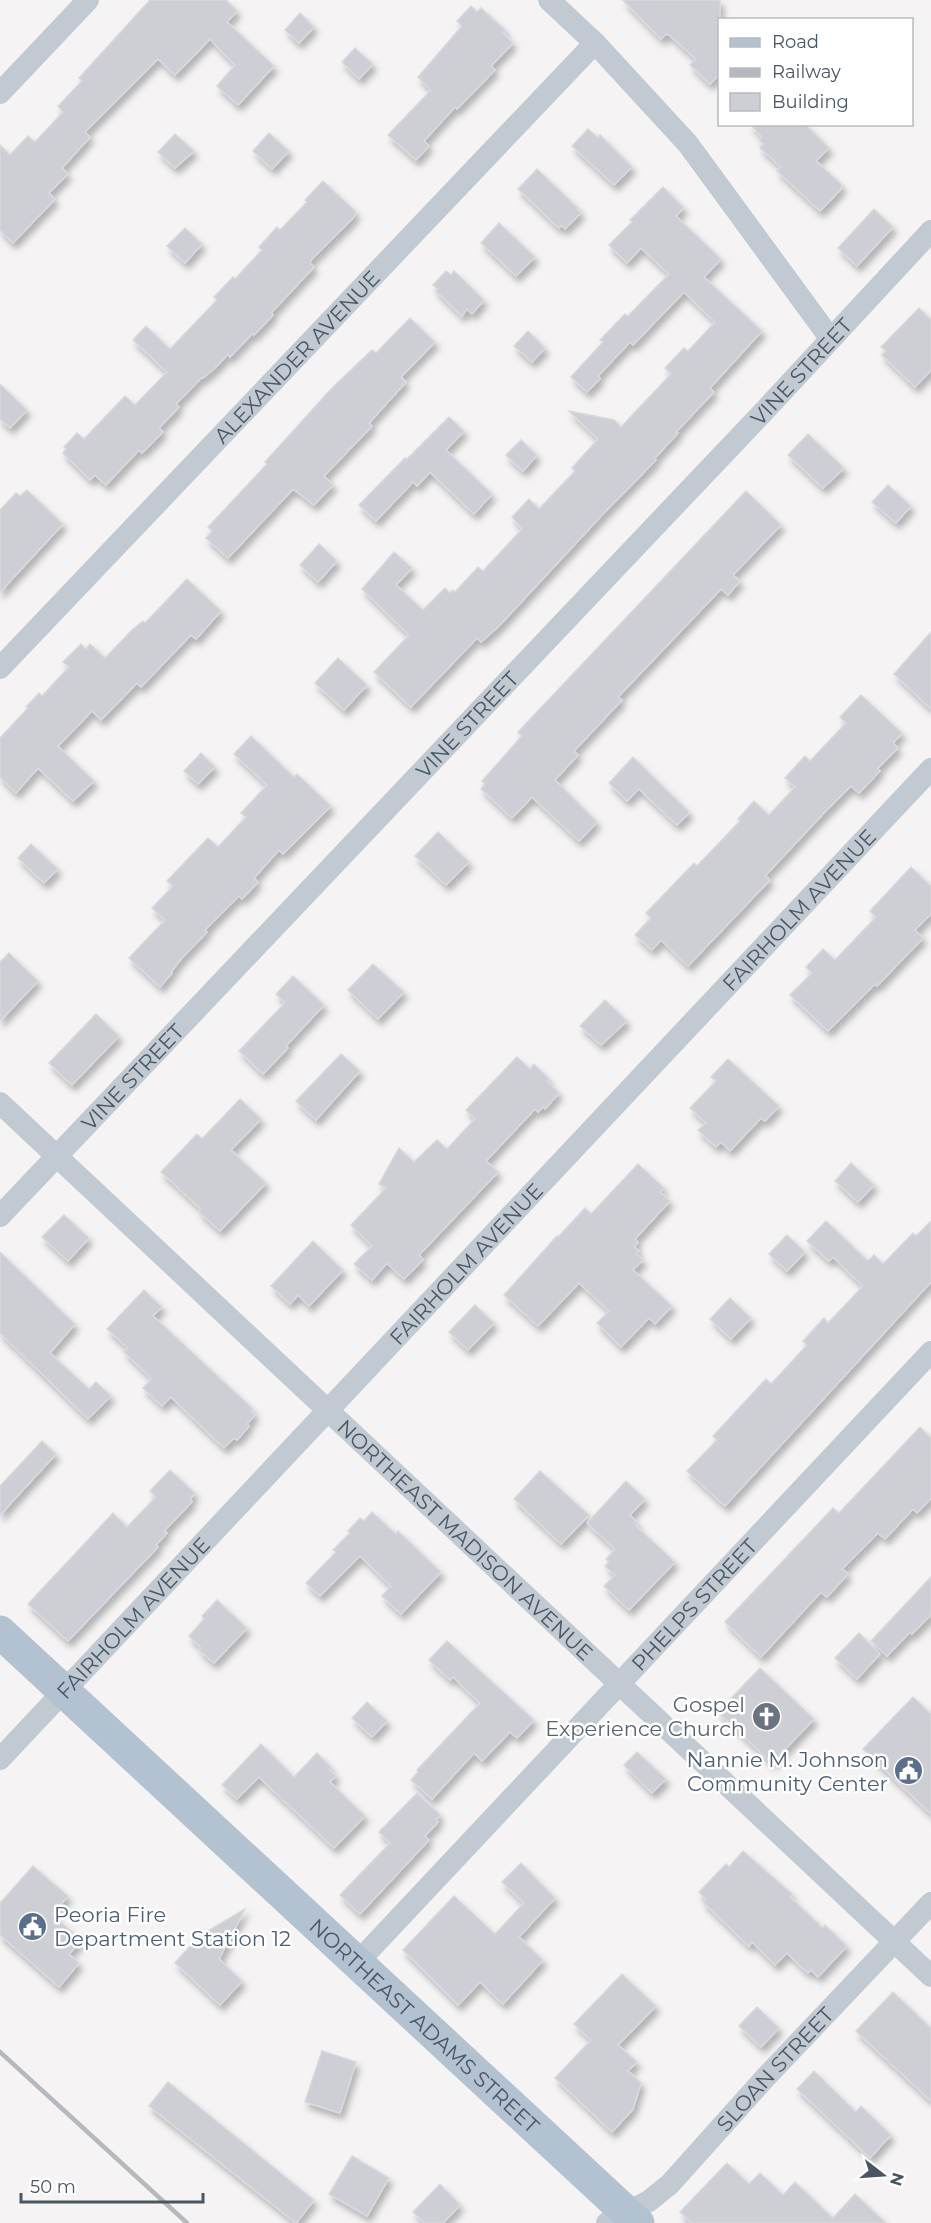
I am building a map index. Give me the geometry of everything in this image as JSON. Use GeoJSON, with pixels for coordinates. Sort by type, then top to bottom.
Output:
{"type":"FeatureCollection","features":[{"type":"Feature","properties":{"kind":"main road","name":"NORTHEAST ADAMS STREET"},"geometry":{"type":"LineString","coordinates":[[0,1632],[357,1962],[624,2220]]}},
{"type":"Feature","properties":{"kind":"street"},"geometry":{"type":"LineString","coordinates":[[0,93],[88,0]]}},
{"type":"Feature","properties":{"kind":"street"},"geometry":{"type":"LineString","coordinates":[[549,0],[595,43],[688,144],[830,338]]}},
{"type":"Feature","properties":{"kind":"street","name":"ALEXANDER AVENUE"},"geometry":{"type":"LineString","coordinates":[[0,668],[595,43]]}},
{"type":"Feature","properties":{"kind":"street","name":"VINE STREET"},"geometry":{"type":"LineString","coordinates":[[0,1216],[769,406],[931,231]]}},
{"type":"Feature","properties":{"kind":"street","name":"FAIRHOLM AVENUE"},"geometry":{"type":"LineString","coordinates":[[0,1759],[931,769]]}},
{"type":"Feature","properties":{"kind":"street","name":"NORTHEAST MADISON AVENUE"},"geometry":{"type":"LineString","coordinates":[[0,1103],[931,1976]]}},
{"type":"Feature","properties":{"kind":"street","name":"PHELPS STREET"},"geometry":{"type":"LineString","coordinates":[[357,1962],[931,1352]]}},
{"type":"Feature","properties":{"kind":"street","name":"SLOAN STREET"},"geometry":{"type":"LineString","coordinates":[[624,2220],[670,2184],[765,2078],[931,1903]]}},
{"type":"Feature","properties":{"kind":"building"},"geometry":{"type":"Polygon","coordinates":[[[150,0],[226,0],[237,11],[227,22],[274,66],[238,105],[217,86],[235,65],[210,39],[175,75],[158,59],[85,132],[90,137],[62,168],[68,174],[49,193],[55,199],[13,243],[0,230],[0,145],[10,155],[28,136],[35,142],[63,112],[58,106],[82,81],[79,78],[150,0]]]}},
{"type":"Feature","properties":{"kind":"building"},"geometry":{"type":"Polygon","coordinates":[[[623,0],[720,0],[718,76],[710,84],[690,65],[696,59],[669,35],[666,34],[661,39],[623,0]]]}},
{"type":"Feature","properties":{"kind":"building"},"geometry":{"type":"Polygon","coordinates":[[[471,6],[477,12],[481,8],[506,31],[503,33],[513,43],[491,66],[495,70],[457,109],[455,107],[424,141],[429,146],[416,160],[388,135],[431,90],[418,77],[462,26],[457,21],[471,6]]]}},
{"type":"Feature","properties":{"kind":"building"},"geometry":{"type":"Polygon","coordinates":[[[300,13],[314,27],[299,43],[285,30],[300,13]]]}},
{"type":"Feature","properties":{"kind":"building"},"geometry":{"type":"Polygon","coordinates":[[[355,48],[373,64],[359,79],[342,62],[355,48]]]}},
{"type":"Feature","properties":{"kind":"building"},"geometry":{"type":"Polygon","coordinates":[[[752,126],[807,126],[829,148],[816,161],[842,185],[840,190],[820,211],[777,171],[781,167],[760,148],[764,144],[759,140],[762,137],[752,126]]]}},
{"type":"Feature","properties":{"kind":"building"},"geometry":{"type":"Polygon","coordinates":[[[588,129],[598,138],[600,135],[632,167],[614,185],[572,146],[588,129]]]}},
{"type":"Feature","properties":{"kind":"building"},"geometry":{"type":"Polygon","coordinates":[[[269,133],[289,151],[272,169],[253,151],[269,133]]]}},
{"type":"Feature","properties":{"kind":"building"},"geometry":{"type":"Polygon","coordinates":[[[175,134],[194,151],[175,168],[158,152],[175,134]]]}},
{"type":"Feature","properties":{"kind":"building"},"geometry":{"type":"Polygon","coordinates":[[[537,169],[581,213],[565,229],[561,225],[559,228],[518,189],[537,169]]]}},
{"type":"Feature","properties":{"kind":"building"},"geometry":{"type":"Polygon","coordinates":[[[323,181],[356,212],[353,218],[311,260],[310,263],[314,267],[271,313],[273,315],[254,335],[253,333],[230,357],[228,354],[215,368],[202,377],[176,404],[179,407],[159,428],[163,432],[142,453],[139,450],[106,485],[95,475],[90,480],[63,453],[66,449],[64,447],[77,433],[84,439],[125,396],[135,405],[167,372],[133,340],[146,326],[170,349],[217,300],[214,297],[233,277],[235,279],[262,250],[259,247],[277,227],[280,230],[307,202],[305,200],[323,181]]]}},
{"type":"Feature","properties":{"kind":"building"},"geometry":{"type":"Polygon","coordinates":[[[663,187],[684,208],[676,216],[721,259],[704,277],[762,331],[710,388],[714,392],[676,432],[678,433],[654,459],[656,460],[500,625],[481,642],[477,638],[411,707],[374,672],[409,635],[362,589],[394,552],[412,568],[396,585],[423,610],[445,588],[450,593],[453,590],[455,592],[478,567],[483,571],[522,529],[512,517],[529,499],[539,509],[575,471],[572,468],[598,439],[569,411],[614,420],[621,427],[671,374],[665,368],[684,348],[688,351],[715,322],[684,292],[633,345],[630,342],[598,376],[600,379],[587,392],[571,377],[603,342],[600,340],[625,314],[628,316],[669,274],[641,248],[627,263],[609,245],[663,187]]]}},
{"type":"Feature","properties":{"kind":"building"},"geometry":{"type":"Polygon","coordinates":[[[874,209],[893,227],[857,266],[838,248],[874,209]]]}},
{"type":"Feature","properties":{"kind":"building"},"geometry":{"type":"Polygon","coordinates":[[[499,223],[535,257],[516,276],[481,243],[499,223]]]}},
{"type":"Feature","properties":{"kind":"building"},"geometry":{"type":"Polygon","coordinates":[[[185,228],[202,244],[185,263],[167,246],[185,228]]]}},
{"type":"Feature","properties":{"kind":"building"},"geometry":{"type":"Polygon","coordinates":[[[446,271],[451,275],[454,271],[484,300],[472,314],[467,309],[462,316],[436,291],[438,289],[433,285],[446,271]]]}},
{"type":"Feature","properties":{"kind":"building"},"geometry":{"type":"Polygon","coordinates":[[[919,308],[931,320],[931,370],[915,387],[882,355],[886,351],[881,347],[919,308]]]}},
{"type":"Feature","properties":{"kind":"building"},"geometry":{"type":"Polygon","coordinates":[[[410,318],[435,342],[401,377],[406,382],[369,423],[372,426],[324,476],[333,485],[314,505],[293,489],[228,558],[206,538],[212,531],[208,527],[267,464],[265,462],[331,389],[372,350],[376,353],[410,318]]]}},
{"type":"Feature","properties":{"kind":"building"},"geometry":{"type":"Polygon","coordinates":[[[528,331],[545,348],[532,362],[514,346],[528,331]]]}},
{"type":"Feature","properties":{"kind":"building"},"geometry":{"type":"Polygon","coordinates":[[[0,384],[27,410],[10,428],[0,419],[0,384]]]}},
{"type":"Feature","properties":{"kind":"building"},"geometry":{"type":"Polygon","coordinates":[[[449,417],[464,431],[446,450],[492,494],[474,514],[430,472],[417,486],[413,482],[376,521],[359,505],[449,417]]]}},
{"type":"Feature","properties":{"kind":"building"},"geometry":{"type":"Polygon","coordinates":[[[808,434],[844,468],[823,488],[788,455],[808,434]]]}},
{"type":"Feature","properties":{"kind":"building"},"geometry":{"type":"Polygon","coordinates":[[[521,440],[537,455],[523,471],[506,455],[521,440]]]}},
{"type":"Feature","properties":{"kind":"building"},"geometry":{"type":"Polygon","coordinates":[[[888,485],[911,506],[896,523],[872,502],[888,485]]]}},
{"type":"Feature","properties":{"kind":"building"},"geometry":{"type":"Polygon","coordinates":[[[27,490],[63,524],[0,592],[0,510],[16,493],[20,496],[27,490]]]}},
{"type":"Feature","properties":{"kind":"building"},"geometry":{"type":"Polygon","coordinates":[[[746,491],[781,525],[733,575],[740,581],[728,595],[721,589],[618,697],[622,700],[574,751],[578,755],[555,780],[597,822],[579,841],[532,797],[512,818],[481,789],[485,784],[482,781],[522,736],[518,732],[746,491]]]}},
{"type":"Feature","properties":{"kind":"building"},"geometry":{"type":"Polygon","coordinates":[[[319,544],[337,561],[318,582],[300,565],[319,544]]]}},
{"type":"Feature","properties":{"kind":"building"},"geometry":{"type":"Polygon","coordinates":[[[187,579],[221,611],[196,639],[191,635],[141,687],[137,683],[101,720],[92,711],[58,746],[94,781],[73,801],[38,768],[16,793],[0,777],[0,738],[39,693],[42,696],[69,667],[63,662],[81,644],[86,649],[90,644],[105,658],[132,630],[143,621],[145,623],[187,579]]]}},
{"type":"Feature","properties":{"kind":"building"},"geometry":{"type":"Polygon","coordinates":[[[931,632],[931,709],[894,674],[931,632]]]}},
{"type":"Feature","properties":{"kind":"building"},"geometry":{"type":"Polygon","coordinates":[[[338,658],[367,685],[344,710],[315,683],[338,658]]]}},
{"type":"Feature","properties":{"kind":"building"},"geometry":{"type":"Polygon","coordinates":[[[861,695],[902,733],[893,743],[898,748],[877,769],[880,771],[859,793],[851,786],[823,814],[765,876],[770,880],[688,966],[661,940],[652,950],[635,935],[651,918],[646,913],[694,863],[697,866],[740,821],[738,819],[754,801],[769,815],[795,787],[785,778],[805,756],[810,761],[846,723],[840,717],[861,695]]]}},
{"type":"Feature","properties":{"kind":"building"},"geometry":{"type":"Polygon","coordinates":[[[251,736],[294,777],[297,774],[331,806],[283,854],[279,850],[254,878],[258,882],[242,899],[239,896],[205,930],[207,932],[181,959],[160,987],[129,958],[165,920],[152,908],[173,886],[167,881],[208,838],[218,847],[246,817],[241,813],[267,785],[234,754],[251,736]]]}},
{"type":"Feature","properties":{"kind":"building"},"geometry":{"type":"Polygon","coordinates":[[[201,753],[215,767],[198,784],[184,771],[201,753]]]}},
{"type":"Feature","properties":{"kind":"building"},"geometry":{"type":"Polygon","coordinates":[[[633,757],[688,811],[689,813],[677,825],[639,789],[627,801],[609,783],[633,757]]]}},
{"type":"Feature","properties":{"kind":"building"},"geometry":{"type":"Polygon","coordinates":[[[438,832],[469,862],[446,885],[415,856],[438,832]]]}},
{"type":"Feature","properties":{"kind":"building"},"geometry":{"type":"Polygon","coordinates":[[[31,844],[58,869],[44,883],[18,858],[31,844]]]}},
{"type":"Feature","properties":{"kind":"building"},"geometry":{"type":"Polygon","coordinates":[[[911,867],[931,886],[931,914],[915,930],[923,938],[877,986],[875,984],[828,1031],[790,995],[812,973],[806,967],[823,949],[835,960],[876,917],[870,911],[911,867]]]}},
{"type":"Feature","properties":{"kind":"building"},"geometry":{"type":"Polygon","coordinates":[[[9,953],[38,981],[0,1021],[0,962],[9,953]]]}},
{"type":"Feature","properties":{"kind":"building"},"geometry":{"type":"Polygon","coordinates":[[[373,964],[404,992],[378,1019],[348,990],[373,964]]]}},
{"type":"Feature","properties":{"kind":"building"},"geometry":{"type":"Polygon","coordinates":[[[293,976],[324,1005],[263,1074],[239,1051],[285,1003],[276,994],[293,976]]]}},
{"type":"Feature","properties":{"kind":"building"},"geometry":{"type":"Polygon","coordinates":[[[605,1000],[627,1021],[601,1045],[580,1026],[605,1000]]]}},
{"type":"Feature","properties":{"kind":"building"},"geometry":{"type":"Polygon","coordinates":[[[96,1014],[119,1036],[72,1085],[49,1063],[96,1014]]]}},
{"type":"Feature","properties":{"kind":"building"},"geometry":{"type":"Polygon","coordinates":[[[341,1054],[360,1071],[316,1120],[296,1101],[341,1054]]]}},
{"type":"Feature","properties":{"kind":"building"},"geometry":{"type":"Polygon","coordinates":[[[517,1057],[530,1069],[534,1064],[559,1093],[545,1109],[543,1107],[538,1112],[535,1109],[486,1161],[498,1172],[419,1255],[423,1260],[404,1279],[387,1263],[372,1280],[354,1264],[372,1246],[351,1225],[386,1188],[379,1184],[399,1148],[414,1162],[437,1140],[447,1149],[475,1119],[466,1110],[517,1057]]]}},
{"type":"Feature","properties":{"kind":"building"},"geometry":{"type":"Polygon","coordinates":[[[728,1059],[779,1106],[765,1121],[761,1118],[730,1151],[721,1142],[716,1147],[698,1130],[706,1123],[690,1108],[716,1081],[711,1077],[728,1059]]]}},
{"type":"Feature","properties":{"kind":"building"},"geometry":{"type":"Polygon","coordinates":[[[240,1099],[261,1119],[231,1150],[266,1183],[220,1231],[199,1212],[201,1209],[161,1172],[197,1134],[202,1139],[240,1099]]]}},
{"type":"Feature","properties":{"kind":"building"},"geometry":{"type":"Polygon","coordinates":[[[851,1163],[874,1185],[858,1202],[835,1181],[851,1163]]]}},
{"type":"Feature","properties":{"kind":"building"},"geometry":{"type":"Polygon","coordinates":[[[638,1164],[664,1188],[660,1192],[670,1201],[635,1239],[638,1242],[634,1247],[639,1251],[636,1254],[643,1260],[633,1270],[672,1306],[655,1324],[649,1318],[621,1347],[597,1323],[609,1311],[579,1283],[538,1326],[504,1295],[585,1208],[591,1214],[638,1164]]]}},
{"type":"Feature","properties":{"kind":"building"},"geometry":{"type":"Polygon","coordinates":[[[64,1215],[89,1238],[68,1261],[42,1237],[64,1215]]]}},
{"type":"Feature","properties":{"kind":"building"},"geometry":{"type":"Polygon","coordinates":[[[826,1221],[868,1261],[874,1255],[883,1264],[913,1233],[916,1236],[931,1221],[931,1282],[725,1506],[687,1471],[717,1440],[713,1436],[766,1379],[771,1384],[807,1345],[803,1341],[824,1318],[828,1323],[863,1286],[833,1257],[829,1261],[807,1241],[826,1221]]]}},
{"type":"Feature","properties":{"kind":"building"},"geometry":{"type":"Polygon","coordinates":[[[787,1235],[805,1252],[787,1271],[769,1254],[787,1235]]]}},
{"type":"Feature","properties":{"kind":"building"},"geometry":{"type":"Polygon","coordinates":[[[313,1241],[343,1270],[309,1306],[298,1295],[290,1304],[271,1286],[313,1241]]]}},
{"type":"Feature","properties":{"kind":"building"},"geometry":{"type":"Polygon","coordinates":[[[0,1252],[75,1324],[50,1353],[89,1389],[96,1382],[111,1396],[88,1419],[0,1333],[0,1252]]]}},
{"type":"Feature","properties":{"kind":"building"},"geometry":{"type":"Polygon","coordinates":[[[144,1290],[162,1307],[153,1316],[253,1409],[251,1411],[255,1415],[247,1424],[249,1426],[237,1440],[234,1438],[224,1448],[171,1397],[162,1406],[143,1388],[151,1379],[124,1352],[128,1348],[107,1329],[144,1290]]]}},
{"type":"Feature","properties":{"kind":"building"},"geometry":{"type":"Polygon","coordinates":[[[730,1298],[751,1318],[731,1339],[710,1319],[730,1298]]]}},
{"type":"Feature","properties":{"kind":"building"},"geometry":{"type":"Polygon","coordinates":[[[475,1305],[494,1323],[468,1350],[449,1332],[475,1305]]]}},
{"type":"Feature","properties":{"kind":"building"},"geometry":{"type":"Polygon","coordinates":[[[920,1427],[931,1438],[931,1498],[917,1513],[913,1509],[885,1539],[878,1533],[842,1569],[848,1574],[827,1597],[821,1592],[761,1657],[725,1622],[833,1508],[839,1513],[920,1427]]]}},
{"type":"Feature","properties":{"kind":"building"},"geometry":{"type":"Polygon","coordinates":[[[42,1441],[56,1454],[0,1515],[0,1486],[42,1441]]]}},
{"type":"Feature","properties":{"kind":"building"},"geometry":{"type":"Polygon","coordinates":[[[170,1470],[195,1493],[190,1499],[192,1502],[164,1531],[167,1533],[156,1545],[158,1547],[68,1641],[28,1604],[113,1513],[127,1527],[156,1497],[150,1491],[170,1470]]]}},
{"type":"Feature","properties":{"kind":"building"},"geometry":{"type":"Polygon","coordinates":[[[540,1471],[589,1515],[561,1544],[514,1499],[540,1471]]]}},
{"type":"Feature","properties":{"kind":"building"},"geometry":{"type":"Polygon","coordinates":[[[626,1481],[645,1499],[630,1515],[638,1524],[636,1526],[675,1562],[629,1610],[604,1586],[615,1575],[605,1566],[609,1562],[606,1559],[615,1549],[587,1523],[626,1481]]]}},
{"type":"Feature","properties":{"kind":"building"},"geometry":{"type":"Polygon","coordinates":[[[372,1512],[396,1534],[398,1531],[441,1572],[401,1614],[382,1596],[391,1586],[360,1556],[320,1596],[306,1583],[336,1552],[333,1550],[350,1533],[348,1531],[360,1518],[364,1521],[372,1512]]]}},
{"type":"Feature","properties":{"kind":"building"},"geometry":{"type":"Polygon","coordinates":[[[931,1577],[931,1615],[912,1634],[910,1632],[887,1656],[871,1641],[931,1577]]]}},
{"type":"Feature","properties":{"kind":"building"},"geometry":{"type":"Polygon","coordinates":[[[217,1600],[247,1628],[214,1663],[199,1650],[201,1648],[189,1636],[204,1619],[202,1616],[217,1600]]]}},
{"type":"Feature","properties":{"kind":"building"},"geometry":{"type":"Polygon","coordinates":[[[859,1633],[880,1654],[857,1679],[835,1658],[859,1633]]]}},
{"type":"Feature","properties":{"kind":"building"},"geometry":{"type":"Polygon","coordinates":[[[447,1641],[534,1720],[517,1738],[510,1732],[482,1761],[474,1753],[432,1799],[411,1780],[418,1772],[417,1770],[480,1703],[453,1677],[450,1680],[429,1660],[447,1641]]]}},
{"type":"Feature","properties":{"kind":"building","name":"Gospel Experience Church"},"geometry":{"type":"Polygon","coordinates":[[[760,1668],[814,1719],[772,1763],[718,1712],[760,1668]]]}},
{"type":"Feature","properties":{"kind":"building","name":"Nannie M. Johnson Community Center"},"geometry":{"type":"Polygon","coordinates":[[[913,1697],[931,1714],[931,1814],[863,1749],[913,1697]]]}},
{"type":"Feature","properties":{"kind":"building"},"geometry":{"type":"Polygon","coordinates":[[[367,1702],[387,1721],[372,1737],[352,1718],[367,1702]]]}},
{"type":"Feature","properties":{"kind":"building"},"geometry":{"type":"Polygon","coordinates":[[[261,1744],[294,1777],[317,1753],[331,1767],[329,1769],[336,1776],[330,1782],[365,1816],[334,1848],[259,1777],[237,1799],[222,1785],[261,1744]]]}},
{"type":"Feature","properties":{"kind":"building"},"geometry":{"type":"Polygon","coordinates":[[[637,1752],[666,1779],[652,1793],[624,1765],[637,1752]]]}},
{"type":"Feature","properties":{"kind":"building"},"geometry":{"type":"Polygon","coordinates":[[[417,1793],[440,1815],[436,1820],[438,1822],[425,1836],[429,1840],[360,1914],[340,1895],[390,1843],[379,1832],[417,1793]]]}},
{"type":"Feature","properties":{"kind":"building"},"geometry":{"type":"Polygon","coordinates":[[[743,1851],[792,1894],[790,1897],[823,1928],[825,1925],[847,1946],[818,1977],[811,1970],[808,1973],[787,1953],[775,1965],[752,1942],[749,1946],[703,1902],[706,1899],[699,1892],[726,1864],[729,1867],[743,1851]]]}},
{"type":"Feature","properties":{"kind":"building"},"geometry":{"type":"Polygon","coordinates":[[[521,1863],[555,1898],[519,1937],[543,1960],[503,2004],[480,1982],[458,2005],[403,1950],[454,1896],[495,1934],[524,1903],[502,1882],[521,1863]]]}},
{"type":"Feature","properties":{"kind":"building","name":"Peoria Fire Department Station 12"},"geometry":{"type":"Polygon","coordinates":[[[33,1866],[68,1896],[52,1914],[81,1940],[69,1954],[79,1963],[59,1987],[0,1935],[0,1903],[33,1866]]]}},
{"type":"Feature","properties":{"kind":"building"},"geometry":{"type":"Polygon","coordinates":[[[245,1909],[219,1959],[242,1981],[220,2005],[175,1963],[199,1936],[245,1909]]]}},
{"type":"Feature","properties":{"kind":"building"},"geometry":{"type":"Polygon","coordinates":[[[622,1974],[656,2006],[618,2045],[637,2062],[628,2071],[641,2083],[633,2109],[612,2132],[555,2078],[591,2040],[574,2024],[622,1974]]]}},
{"type":"Feature","properties":{"kind":"building"},"geometry":{"type":"Polygon","coordinates":[[[893,1992],[931,2028],[931,2101],[856,2031],[893,1992]]]}},
{"type":"Feature","properties":{"kind":"building"},"geometry":{"type":"Polygon","coordinates":[[[757,2007],[779,2028],[761,2047],[739,2026],[757,2007]]]}},
{"type":"Feature","properties":{"kind":"building"},"geometry":{"type":"Polygon","coordinates":[[[322,2051],[356,2062],[340,2113],[305,2102],[322,2051]]]}},
{"type":"Feature","properties":{"kind":"building"},"geometry":{"type":"Polygon","coordinates":[[[814,2071],[856,2112],[861,2106],[891,2135],[870,2158],[797,2089],[814,2071]]]}},
{"type":"Feature","properties":{"kind":"building"},"geometry":{"type":"Polygon","coordinates":[[[168,2082],[314,2200],[296,2223],[149,2106],[168,2082]]]}},
{"type":"Feature","properties":{"kind":"building"},"geometry":{"type":"Polygon","coordinates":[[[352,2156],[389,2178],[367,2216],[329,2194],[352,2156]]]}},
{"type":"Feature","properties":{"kind":"building"},"geometry":{"type":"Polygon","coordinates":[[[727,2163],[749,2184],[760,2173],[783,2195],[795,2182],[833,2218],[855,2194],[886,2223],[692,2223],[680,2212],[727,2163]]]}},
{"type":"Feature","properties":{"kind":"building"},"geometry":{"type":"Polygon","coordinates":[[[440,2184],[460,2205],[443,2223],[425,2223],[413,2212],[440,2184]]]}},
{"type":"Feature","properties":{"kind":"railway"},"geometry":{"type":"LineString","coordinates":[[0,2052],[187,2223]]}},
{"type":"Feature","properties":{"kind":"place","name":"Gospel Experience Church"},"geometry":{"type":"Point","coordinates":[766,1716]}},
{"type":"Feature","properties":{"kind":"place","name":"Nannie M. Johnson Community Center"},"geometry":{"type":"Point","coordinates":[909,1771]}},
{"type":"Feature","properties":{"kind":"place","name":"Peoria Fire Department Station 12"},"geometry":{"type":"Point","coordinates":[33,1926]}}]}
